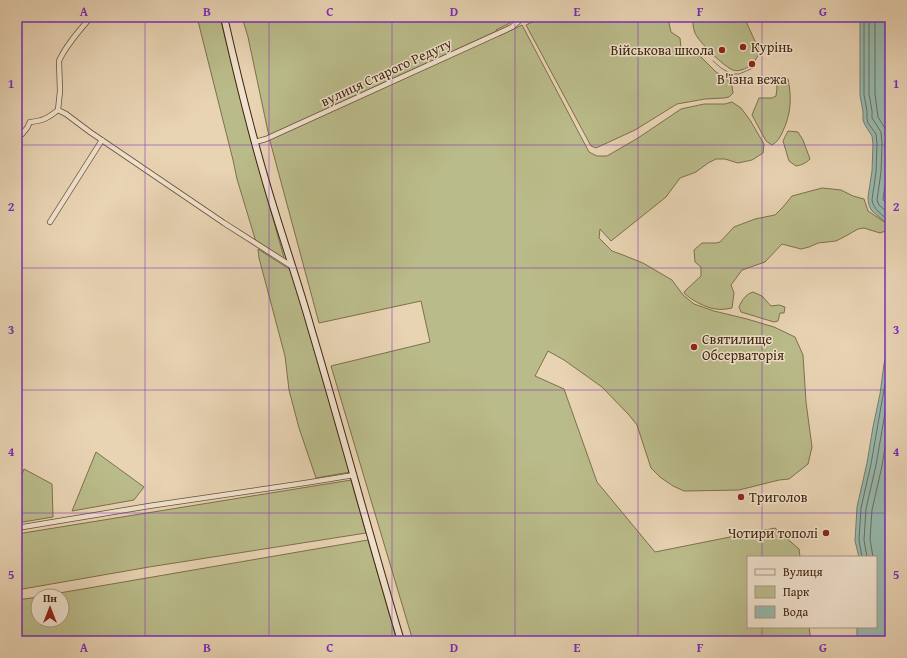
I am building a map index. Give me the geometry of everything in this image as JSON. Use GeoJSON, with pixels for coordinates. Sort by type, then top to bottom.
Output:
{"type":"FeatureCollection","features":[{"type":"Feature","properties":{"kind":"main road"},"geometry":{"type":"LineString","coordinates":[[224,17],[255,142],[311,327],[400,641]]}},
{"type":"Feature","properties":{"kind":"street"},"geometry":{"type":"LineString","coordinates":[[22,134],[30,122],[40,121],[58,110],[60,91],[59,61],[73,39],[91,17]]}},
{"type":"Feature","properties":{"kind":"street","name":"вулиця Старого Редуту"},"geometry":{"type":"LineString","coordinates":[[255,142],[512,27],[520,20],[518,17]]}},
{"type":"Feature","properties":{"kind":"street"},"geometry":{"type":"LineString","coordinates":[[58,110],[224,223],[293,267]]}},
{"type":"Feature","properties":{"kind":"street"},"geometry":{"type":"LineString","coordinates":[[50,222],[102,140]]}},
{"type":"Feature","properties":{"kind":"street"},"geometry":{"type":"LineString","coordinates":[[17,528],[149,506],[354,475]]}},
{"type":"Feature","properties":{"kind":"green space"},"geometry":{"type":"Polygon","coordinates":[[[197,17],[220,17],[251,141],[285,261],[256,242],[237,179],[197,17]]]}},
{"type":"Feature","properties":{"kind":"green space"},"geometry":{"type":"Polygon","coordinates":[[[242,17],[517,17],[518,19],[496,30],[499,36],[522,25],[589,152],[597,156],[607,156],[638,138],[681,109],[704,104],[725,104],[732,102],[741,108],[764,144],[763,153],[752,160],[738,163],[725,159],[716,159],[708,163],[696,172],[680,178],[666,197],[611,241],[600,229],[599,238],[612,251],[643,263],[672,280],[683,295],[694,304],[714,311],[774,327],[795,337],[803,355],[806,402],[812,447],[808,464],[789,479],[739,490],[684,491],[673,486],[660,477],[651,468],[637,425],[602,387],[564,360],[548,351],[535,376],[564,389],[597,482],[655,552],[775,528],[799,549],[800,556],[747,556],[747,628],[809,628],[811,641],[413,641],[331,366],[430,342],[421,301],[319,323],[270,141],[248,37],[242,17]]]}},
{"type":"Feature","properties":{"kind":"green space"},"geometry":{"type":"Polygon","coordinates":[[[543,17],[679,17],[671,19],[669,23],[671,32],[680,38],[681,48],[685,52],[691,51],[698,54],[716,72],[727,79],[732,86],[733,93],[729,97],[724,98],[705,99],[677,104],[635,130],[596,148],[591,146],[526,25],[543,17]]]}},
{"type":"Feature","properties":{"kind":"green space"},"geometry":{"type":"Polygon","coordinates":[[[692,17],[744,17],[759,50],[759,54],[754,62],[755,63],[752,66],[751,65],[738,71],[729,68],[697,37],[694,31],[692,17]]]}},
{"type":"Feature","properties":{"kind":"green space"},"geometry":{"type":"Polygon","coordinates":[[[780,76],[788,79],[790,106],[787,120],[781,135],[772,145],[766,141],[752,115],[759,98],[772,98],[776,96],[776,80],[780,76]]]}},
{"type":"Feature","properties":{"kind":"green space"},"geometry":{"type":"Polygon","coordinates":[[[788,131],[798,132],[803,140],[810,159],[804,164],[796,166],[789,161],[783,141],[788,131]]]}},
{"type":"Feature","properties":{"kind":"green space"},"geometry":{"type":"Polygon","coordinates":[[[822,188],[841,190],[853,196],[864,199],[868,211],[889,225],[888,230],[880,233],[864,228],[858,229],[836,241],[818,243],[801,249],[782,244],[765,262],[742,270],[731,285],[734,293],[732,308],[720,309],[708,307],[695,301],[684,293],[701,276],[701,267],[695,262],[694,250],[702,243],[720,242],[734,227],[755,219],[775,215],[792,196],[822,188]]]}},
{"type":"Feature","properties":{"kind":"green space"},"geometry":{"type":"Polygon","coordinates":[[[258,249],[291,270],[350,472],[316,478],[299,428],[289,390],[285,356],[259,258],[258,249]]]}},
{"type":"Feature","properties":{"kind":"green space"},"geometry":{"type":"Polygon","coordinates":[[[753,292],[762,296],[771,306],[779,305],[785,307],[784,313],[780,313],[778,321],[774,322],[741,312],[739,307],[741,302],[746,296],[753,292]]]}},
{"type":"Feature","properties":{"kind":"green space"},"geometry":{"type":"Polygon","coordinates":[[[96,452],[144,487],[134,500],[72,511],[96,452]]]}},
{"type":"Feature","properties":{"kind":"green space"},"geometry":{"type":"Polygon","coordinates":[[[24,469],[52,484],[53,517],[17,523],[17,487],[24,469]]]}},
{"type":"Feature","properties":{"kind":"green space"},"geometry":{"type":"Polygon","coordinates":[[[351,480],[366,533],[149,567],[17,590],[17,534],[351,480]]]}},
{"type":"Feature","properties":{"kind":"green space"},"geometry":{"type":"Polygon","coordinates":[[[368,540],[397,641],[17,641],[17,600],[30,598],[30,628],[70,628],[70,591],[368,540]]]}},
{"type":"Feature","properties":{"kind":"water"},"geometry":{"type":"Polygon","coordinates":[[[860,17],[890,17],[890,226],[872,211],[868,201],[872,171],[873,144],[872,136],[863,120],[860,95],[860,17]]]}},
{"type":"Feature","properties":{"kind":"water"},"geometry":{"type":"Polygon","coordinates":[[[890,338],[890,641],[857,641],[857,628],[877,628],[877,556],[859,556],[855,541],[857,507],[867,463],[890,338]]]}},
{"type":"Feature","properties":{"kind":"waterway"},"geometry":{"type":"LineString","coordinates":[[713,61],[728,72]]}},
{"type":"Feature","properties":{"kind":"waterway"},"geometry":{"type":"LineString","coordinates":[[733,74],[739,74],[753,68]]}},
{"type":"Feature","properties":{"kind":"place","name":"Курінь"},"geometry":{"type":"Point","coordinates":[743,47]}},
{"type":"Feature","properties":{"kind":"place","name":"Військова школа"},"geometry":{"type":"Point","coordinates":[722,50]}},
{"type":"Feature","properties":{"kind":"place","name":"В'їзна вежа"},"geometry":{"type":"Point","coordinates":[752,64]}},
{"type":"Feature","properties":{"kind":"place","name":"Святилище Обсерваторія"},"geometry":{"type":"Point","coordinates":[694,347]}},
{"type":"Feature","properties":{"kind":"place","name":"Триголов"},"geometry":{"type":"Point","coordinates":[741,497]}},
{"type":"Feature","properties":{"kind":"place","name":"Чотири тополі"},"geometry":{"type":"Point","coordinates":[826,533]}}]}
